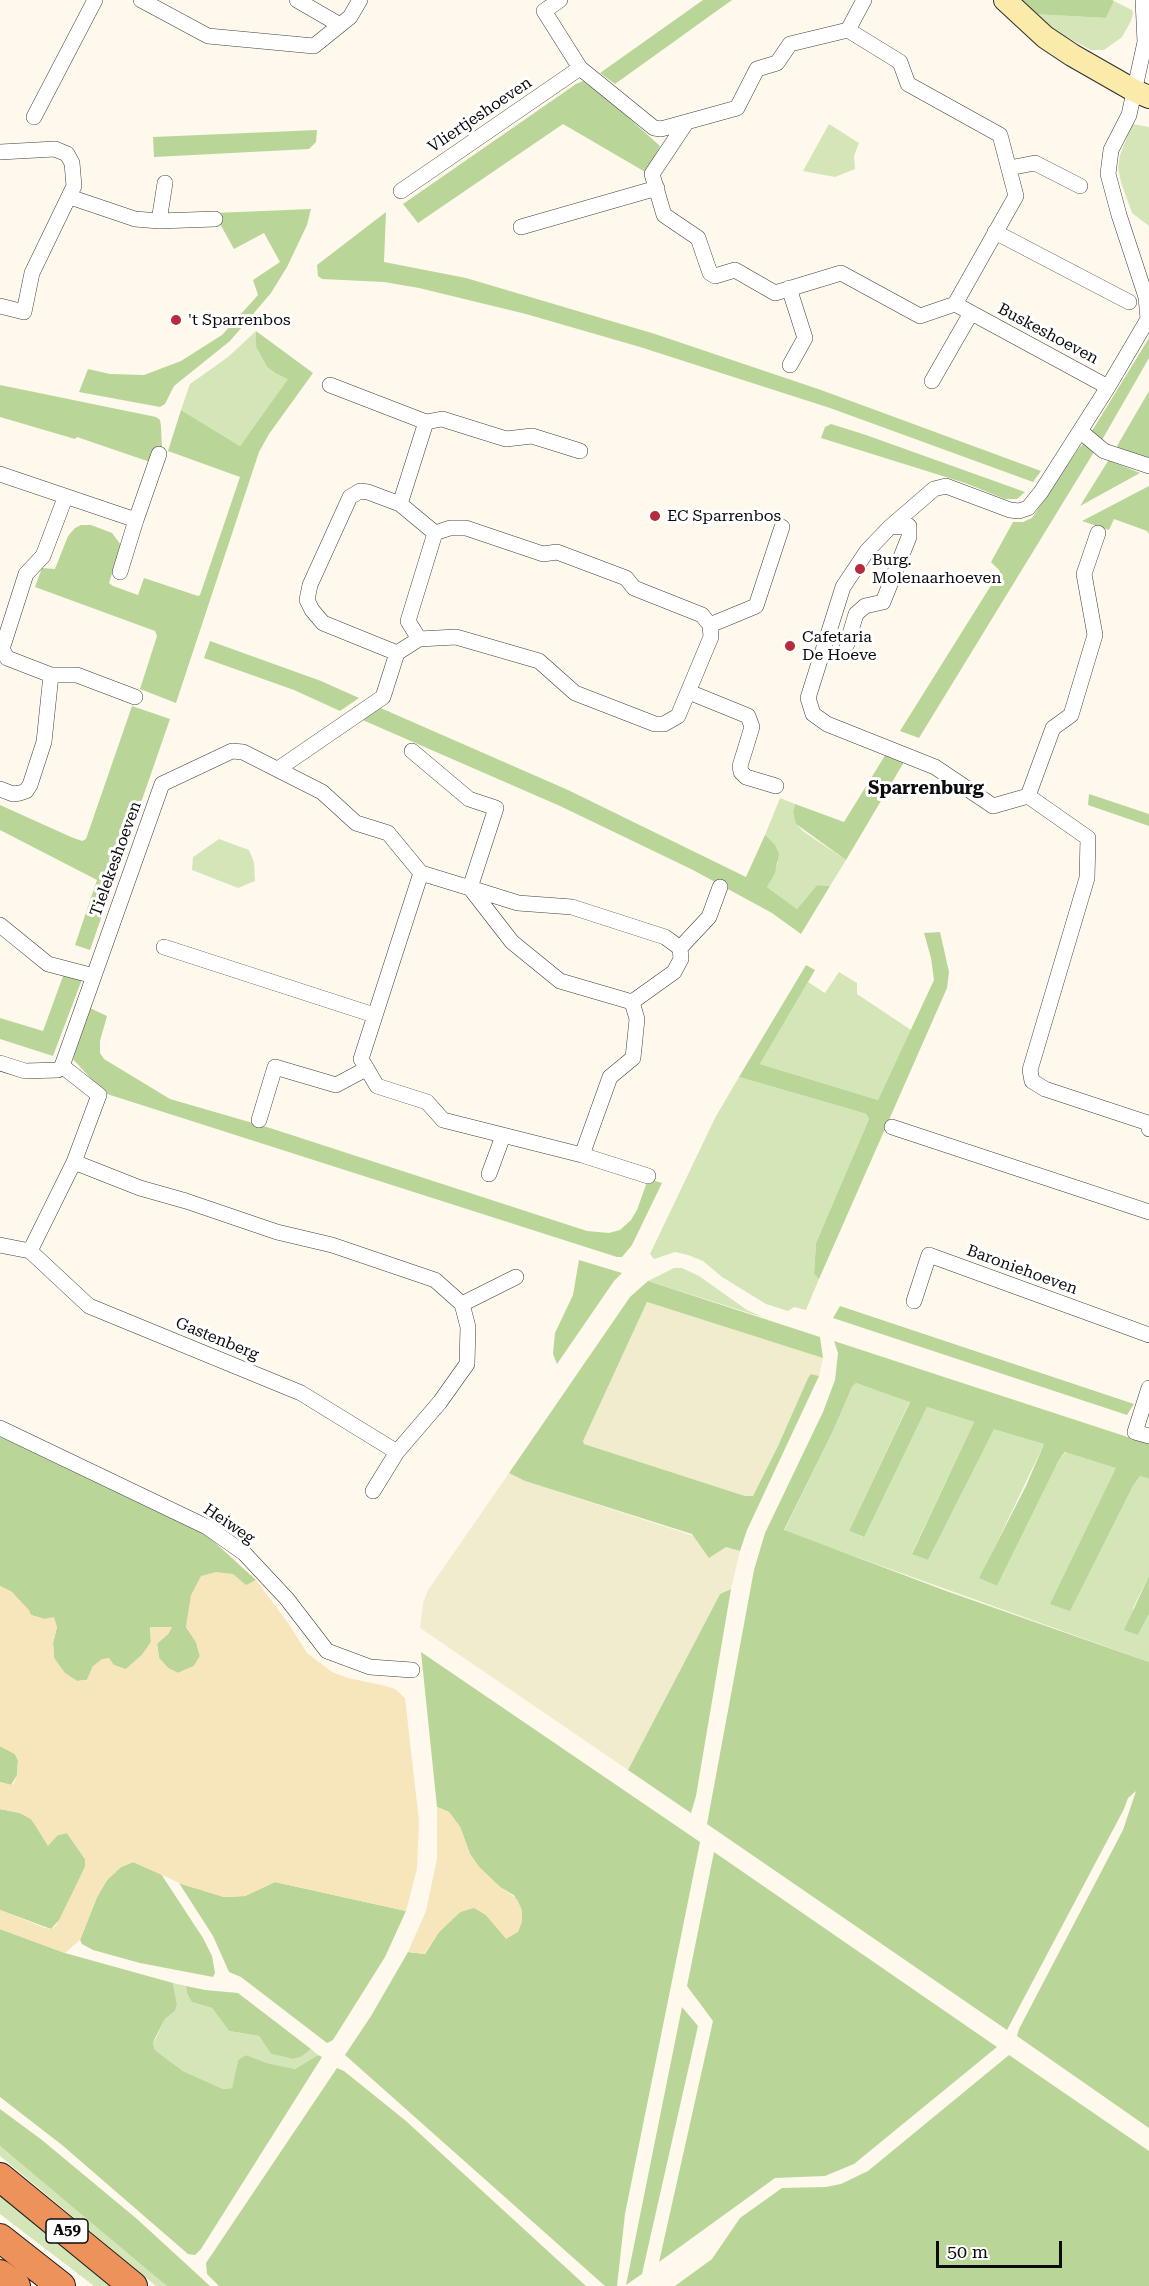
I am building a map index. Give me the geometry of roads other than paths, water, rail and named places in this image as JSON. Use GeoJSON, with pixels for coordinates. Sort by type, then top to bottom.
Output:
{"type":"FeatureCollection","features":[{"type":"Feature","properties":{"kind":"highway","name":"A59"},"geometry":{"type":"LineString","coordinates":[[0,2177],[133,2286]]}},
{"type":"Feature","properties":{"kind":"highway","name":"A59"},"geometry":{"type":"LineString","coordinates":[[0,2238],[61,2286]]}},
{"type":"Feature","properties":{"kind":"highway"},"geometry":{"type":"LineString","coordinates":[[0,2274],[16,2286]]}},
{"type":"Feature","properties":{"kind":"street"},"geometry":{"type":"LineString","coordinates":[[34,117],[96,0]]}},
{"type":"Feature","properties":{"kind":"street"},"geometry":{"type":"LineString","coordinates":[[141,0],[208,36],[314,46],[350,17],[360,0]]}},
{"type":"Feature","properties":{"kind":"street"},"geometry":{"type":"LineString","coordinates":[[297,0],[340,26]]}},
{"type":"Feature","properties":{"kind":"street"},"geometry":{"type":"LineString","coordinates":[[560,0],[544,11],[580,68],[654,128],[661,129],[737,108],[757,69],[777,63],[790,44],[848,30],[900,62],[908,84],[1000,135],[1016,196],[955,304],[920,316],[841,273],[775,292],[735,270],[715,276],[710,273],[698,238],[664,215],[652,174],[686,123]]}},
{"type":"Feature","properties":{"kind":"street"},"geometry":{"type":"LineString","coordinates":[[848,30],[864,0]]}},
{"type":"Feature","properties":{"kind":"street"},"geometry":{"type":"LineString","coordinates":[[1005,0],[1045,37],[1142,94]]}},
{"type":"Feature","properties":{"kind":"street"},"geometry":{"type":"LineString","coordinates":[[1028,796],[993,806],[935,767],[827,724],[813,714],[808,698],[843,587],[867,551],[890,526],[934,489],[946,486],[1010,510],[1019,511],[1028,508],[1041,492],[1108,387],[1148,319],[1146,297],[1107,174],[1111,150],[1128,115],[1142,94],[1145,42],[1143,0]]}},
{"type":"Feature","properties":{"kind":"street","name":"Vliertjeshoeven"},"geometry":{"type":"LineString","coordinates":[[400,191],[580,68]]}},
{"type":"Feature","properties":{"kind":"street"},"geometry":{"type":"LineString","coordinates":[[0,152],[55,149],[67,154],[72,163],[74,186],[32,273],[24,312],[0,306]]}},
{"type":"Feature","properties":{"kind":"street"},"geometry":{"type":"LineString","coordinates":[[1009,168],[1035,163],[1080,186]]}},
{"type":"Feature","properties":{"kind":"street"},"geometry":{"type":"LineString","coordinates":[[159,221],[165,183]]}},
{"type":"Feature","properties":{"kind":"street"},"geometry":{"type":"LineString","coordinates":[[521,227],[657,188]]}},
{"type":"Feature","properties":{"kind":"street"},"geometry":{"type":"LineString","coordinates":[[70,197],[135,219],[159,221],[215,219]]}},
{"type":"Feature","properties":{"kind":"street"},"geometry":{"type":"LineString","coordinates":[[995,232],[1129,302]]}},
{"type":"Feature","properties":{"kind":"street"},"geometry":{"type":"LineString","coordinates":[[789,288],[805,338],[790,365]]}},
{"type":"Feature","properties":{"kind":"street","name":"Buskeshoeven"},"geometry":{"type":"LineString","coordinates":[[955,304],[1108,387]]}},
{"type":"Feature","properties":{"kind":"street","name":"Buskeshoeven"},"geometry":{"type":"LineString","coordinates":[[932,381],[971,313]]}},
{"type":"Feature","properties":{"kind":"street"},"geometry":{"type":"LineString","coordinates":[[330,386],[426,422],[442,419],[506,439],[532,436],[580,452]]}},
{"type":"Feature","properties":{"kind":"street"},"geometry":{"type":"LineString","coordinates":[[400,504],[426,422]]}},
{"type":"Feature","properties":{"kind":"street"},"geometry":{"type":"LineString","coordinates":[[1080,431],[1104,451],[1149,466]]}},
{"type":"Feature","properties":{"kind":"street"},"geometry":{"type":"LineString","coordinates":[[120,572],[159,454]]}},
{"type":"Feature","properties":{"kind":"street"},"geometry":{"type":"LineString","coordinates":[[0,474],[65,498],[136,520]]}},
{"type":"Feature","properties":{"kind":"street"},"geometry":{"type":"LineString","coordinates":[[397,653],[323,623],[307,600],[310,585],[354,492],[368,492],[400,504],[435,533]]}},
{"type":"Feature","properties":{"kind":"street"},"geometry":{"type":"LineString","coordinates":[[65,498],[44,556],[26,574],[1,647],[7,657],[51,675],[76,675],[135,697]]}},
{"type":"Feature","properties":{"kind":"street"},"geometry":{"type":"LineString","coordinates":[[847,644],[856,614],[865,606],[883,602],[909,537],[909,526],[890,526]]}},
{"type":"Feature","properties":{"kind":"street"},"geometry":{"type":"LineString","coordinates":[[710,625],[756,606],[782,527]]}},
{"type":"Feature","properties":{"kind":"street"},"geometry":{"type":"LineString","coordinates":[[278,769],[383,697],[397,653],[419,639],[456,637],[539,661],[575,693],[655,723],[664,724],[678,716],[711,637],[710,625],[702,615],[634,588],[626,578],[557,552],[543,554],[466,528],[450,528],[435,533]]}},
{"type":"Feature","properties":{"kind":"street"},"geometry":{"type":"LineString","coordinates":[[419,639],[408,621],[435,533]]}},
{"type":"Feature","properties":{"kind":"street"},"geometry":{"type":"LineString","coordinates":[[1028,796],[1053,728],[1071,715],[1095,635],[1084,574],[1098,533]]}},
{"type":"Feature","properties":{"kind":"street"},"geometry":{"type":"LineString","coordinates":[[0,789],[13,794],[26,791],[30,785],[44,742],[51,675]]}},
{"type":"Feature","properties":{"kind":"street"},"geometry":{"type":"LineString","coordinates":[[689,692],[748,716],[752,727],[740,766],[741,772],[746,777],[776,786]]}},
{"type":"Feature","properties":{"kind":"street","name":"Tielekeshoeven"},"geometry":{"type":"LineString","coordinates":[[62,1066],[162,784],[232,751],[243,752],[322,792],[356,823],[388,833],[422,873]]}},
{"type":"Feature","properties":{"kind":"street"},"geometry":{"type":"LineString","coordinates":[[412,751],[469,799],[496,808],[470,888]]}},
{"type":"Feature","properties":{"kind":"street"},"geometry":{"type":"LineString","coordinates":[[1028,796],[1088,838],[1087,878],[1030,1070],[1032,1081],[1045,1089],[1148,1123],[1149,1129]]}},
{"type":"Feature","properties":{"kind":"street"},"geometry":{"type":"LineString","coordinates":[[648,1176],[582,1155],[443,1120],[427,1102],[377,1086],[361,1059],[422,873],[518,903],[572,907],[665,937],[680,948]]}},
{"type":"Feature","properties":{"kind":"street"},"geometry":{"type":"LineString","coordinates":[[632,1002],[674,972],[681,959],[680,948],[709,917],[720,887]]}},
{"type":"Feature","properties":{"kind":"street"},"geometry":{"type":"LineString","coordinates":[[470,888],[512,942],[560,981],[632,1002]]}},
{"type":"Feature","properties":{"kind":"street"},"geometry":{"type":"LineString","coordinates":[[0,925],[48,964],[94,975]]}},
{"type":"Feature","properties":{"kind":"street"},"geometry":{"type":"LineString","coordinates":[[164,947],[374,1015]]}},
{"type":"Feature","properties":{"kind":"street"},"geometry":{"type":"LineString","coordinates":[[582,1155],[610,1077],[633,1058],[637,1019],[632,1002]]}},
{"type":"Feature","properties":{"kind":"street"},"geometry":{"type":"LineString","coordinates":[[0,1063],[25,1071],[58,1070],[62,1066],[99,1095],[74,1161],[30,1251],[0,1245]]}},
{"type":"Feature","properties":{"kind":"street"},"geometry":{"type":"LineString","coordinates":[[260,1120],[275,1067],[336,1085],[366,1069]]}},
{"type":"Feature","properties":{"kind":"street"},"geometry":{"type":"LineString","coordinates":[[892,1127],[1149,1212]]}},
{"type":"Feature","properties":{"kind":"street"},"geometry":{"type":"LineString","coordinates":[[489,1174],[503,1136]]}},
{"type":"Feature","properties":{"kind":"street"},"geometry":{"type":"LineString","coordinates":[[74,1161],[140,1188],[277,1232],[332,1245],[435,1280],[462,1304],[468,1327],[467,1364],[440,1402],[397,1452],[373,1491]]}},
{"type":"Feature","properties":{"kind":"street","name":"Gastenberg"},"geometry":{"type":"LineString","coordinates":[[30,1251],[89,1306],[301,1393],[397,1452]]}},
{"type":"Feature","properties":{"kind":"street","name":"Baroniehoeven"},"geometry":{"type":"LineString","coordinates":[[914,1301],[929,1255],[1149,1335]]}},
{"type":"Feature","properties":{"kind":"street"},"geometry":{"type":"LineString","coordinates":[[462,1304],[516,1277]]}},
{"type":"Feature","properties":{"kind":"street"},"geometry":{"type":"LineString","coordinates":[[1142,1434],[1149,1388]]}},
{"type":"Feature","properties":{"kind":"street","name":"Heiweg"},"geometry":{"type":"LineString","coordinates":[[0,1428],[207,1527],[244,1553],[287,1599],[327,1652],[370,1667],[412,1670]]}},
{"type":"Feature","properties":{"kind":"place","name":"'t Sparrenbos"},"geometry":{"type":"Point","coordinates":[176,320]}},
{"type":"Feature","properties":{"kind":"place","name":"EC Sparrenbos"},"geometry":{"type":"Point","coordinates":[655,516]}},
{"type":"Feature","properties":{"kind":"place","name":"Burg. Molenaarhoeven"},"geometry":{"type":"Point","coordinates":[860,569]}},
{"type":"Feature","properties":{"kind":"place","name":"Cafetaria De Hoeve"},"geometry":{"type":"Point","coordinates":[790,646]}},
{"type":"Feature","properties":{"kind":"district","name":"Sparrenburg"},"geometry":{"type":"Point","coordinates":[926,789]}}]}
